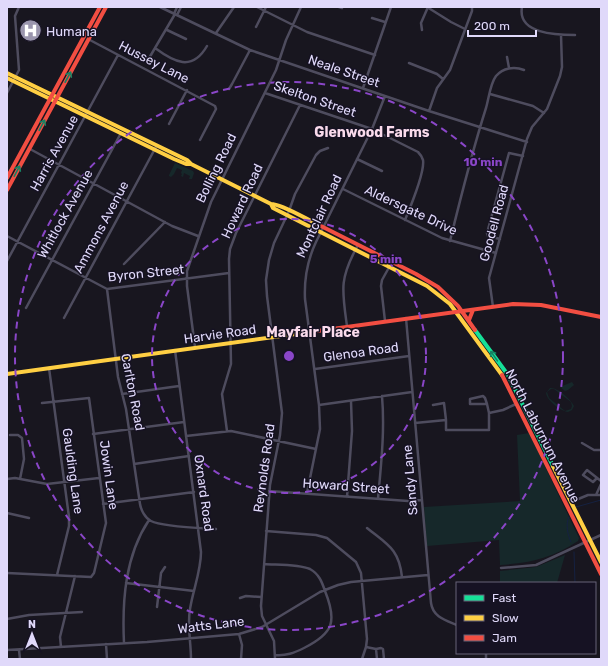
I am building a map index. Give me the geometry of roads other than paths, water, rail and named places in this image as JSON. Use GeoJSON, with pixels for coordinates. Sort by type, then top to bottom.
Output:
{"type":"FeatureCollection","features":[{"type":"Feature","properties":{"kind":"main road"},"geometry":{"type":"LineString","coordinates":[[7,178],[100,7]]}},
{"type":"Feature","properties":{"kind":"main road"},"geometry":{"type":"LineString","coordinates":[[7,190],[9,183],[106,7]]}},
{"type":"Feature","properties":{"kind":"main road"},"geometry":{"type":"LineString","coordinates":[[7,73],[15,79],[51,97],[156,147],[187,160],[191,164],[221,180],[272,206],[275,204],[288,213],[390,264]]}},
{"type":"Feature","properties":{"kind":"main road"},"geometry":{"type":"LineString","coordinates":[[7,78],[15,79]]}},
{"type":"Feature","properties":{"kind":"main road"},"geometry":{"type":"LineString","coordinates":[[56,99],[70,103],[87,114]]}},
{"type":"Feature","properties":{"kind":"main road","name":"North Laburnum Avenue"},"geometry":{"type":"LineString","coordinates":[[390,264],[434,284],[451,298],[469,320],[508,375],[601,562]]}},
{"type":"Feature","properties":{"kind":"main road","name":"North Laburnum Avenue"},"geometry":{"type":"LineString","coordinates":[[390,264],[441,296],[457,312],[498,370],[601,574]]}},
{"type":"Feature","properties":{"kind":"main road","name":"Harvie Road"},"geometry":{"type":"LineString","coordinates":[[7,374],[347,326],[522,304],[541,305],[601,317]]}},
{"type":"Feature","properties":{"kind":"main road"},"geometry":{"type":"LineString","coordinates":[[469,320],[470,315],[474,310]]}},
{"type":"Feature","properties":{"kind":"street"},"geometry":{"type":"LineString","coordinates":[[7,93],[15,79],[19,67],[15,16],[19,7]]}},
{"type":"Feature","properties":{"kind":"street","name":"Neale Street"},"geometry":{"type":"LineString","coordinates":[[160,7],[250,50],[429,111],[527,142]]}},
{"type":"Feature","properties":{"kind":"street"},"geometry":{"type":"LineString","coordinates":[[148,60],[167,30],[177,7]]}},
{"type":"Feature","properties":{"kind":"street"},"geometry":{"type":"LineString","coordinates":[[175,14],[181,7]]}},
{"type":"Feature","properties":{"kind":"street"},"geometry":{"type":"LineString","coordinates":[[216,33],[234,7]]}},
{"type":"Feature","properties":{"kind":"street"},"geometry":{"type":"LineString","coordinates":[[257,7],[292,26],[374,55]]}},
{"type":"Feature","properties":{"kind":"street"},"geometry":{"type":"LineString","coordinates":[[256,27],[266,7]]}},
{"type":"Feature","properties":{"kind":"street","name":"Bolling Road"},"geometry":{"type":"LineString","coordinates":[[195,347],[186,279],[187,271],[206,212],[276,70],[292,26],[301,7]]}},
{"type":"Feature","properties":{"kind":"street"},"geometry":{"type":"LineString","coordinates":[[364,88],[391,7]]}},
{"type":"Feature","properties":{"kind":"street"},"geometry":{"type":"LineString","coordinates":[[422,30],[421,23],[427,7],[465,28]]}},
{"type":"Feature","properties":{"kind":"street"},"geometry":{"type":"LineString","coordinates":[[429,111],[437,88],[450,70],[472,11],[472,7]]}},
{"type":"Feature","properties":{"kind":"street"},"geometry":{"type":"LineString","coordinates":[[522,7],[521,13],[528,26],[538,30],[561,35],[575,35]]}},
{"type":"Feature","properties":{"kind":"street"},"geometry":{"type":"LineString","coordinates":[[372,18],[386,22]]}},
{"type":"Feature","properties":{"kind":"street"},"geometry":{"type":"LineString","coordinates":[[167,30],[186,39]]}},
{"type":"Feature","properties":{"kind":"street","name":"Goodell Road"},"geometry":{"type":"LineString","coordinates":[[493,307],[489,278],[532,127],[549,105],[561,73],[561,35]]}},
{"type":"Feature","properties":{"kind":"street","name":"Hussey Lane"},"geometry":{"type":"LineString","coordinates":[[84,37],[215,106],[216,109],[200,140]]}},
{"type":"Feature","properties":{"kind":"street"},"geometry":{"type":"LineString","coordinates":[[155,48],[173,60],[184,62],[199,58],[207,46]]}},
{"type":"Feature","properties":{"kind":"street"},"geometry":{"type":"LineString","coordinates":[[229,89],[250,50]]}},
{"type":"Feature","properties":{"kind":"street","name":"Harris Avenue"},"geometry":{"type":"LineString","coordinates":[[7,261],[118,55]]}},
{"type":"Feature","properties":{"kind":"street"},"geometry":{"type":"LineString","coordinates":[[507,57],[509,68]]}},
{"type":"Feature","properties":{"kind":"street"},"geometry":{"type":"LineString","coordinates":[[409,63],[437,74],[443,80]]}},
{"type":"Feature","properties":{"kind":"street"},"geometry":{"type":"LineString","coordinates":[[450,240],[480,127],[496,76],[509,68],[519,68],[524,70]]}},
{"type":"Feature","properties":{"kind":"street"},"geometry":{"type":"LineString","coordinates":[[169,124],[187,90]]}},
{"type":"Feature","properties":{"kind":"street","name":"Skelton Street"},"geometry":{"type":"LineString","coordinates":[[265,93],[372,129],[418,152],[422,157],[423,164],[415,196],[405,220]]}},
{"type":"Feature","properties":{"kind":"street"},"geometry":{"type":"LineString","coordinates":[[490,94],[533,106],[544,113]]}},
{"type":"Feature","properties":{"kind":"street","name":"Montclair Road"},"geometry":{"type":"LineString","coordinates":[[307,494],[320,429],[315,369],[305,299],[304,284],[306,269],[310,256],[322,230],[372,129],[385,96]]}},
{"type":"Feature","properties":{"kind":"street","name":"Howard Road"},"geometry":{"type":"LineString","coordinates":[[227,430],[222,394],[230,368],[230,250],[236,233],[300,105]]}},
{"type":"Feature","properties":{"kind":"street","name":"Whitlock Avenue"},"geometry":{"type":"LineString","coordinates":[[26,308],[122,131]]}},
{"type":"Feature","properties":{"kind":"street"},"geometry":{"type":"LineString","coordinates":[[24,146],[60,164],[165,222],[198,236]]}},
{"type":"Feature","properties":{"kind":"street","name":"Ammons Avenue"},"geometry":{"type":"LineString","coordinates":[[64,318],[156,147]]}},
{"type":"Feature","properties":{"kind":"street","name":"Reynolds Road"},"geometry":{"type":"LineString","coordinates":[[275,657],[274,641],[262,616],[261,597],[270,491],[279,442],[282,413],[266,296],[266,280],[269,260],[274,243],[295,194],[316,155],[320,151],[328,148]]}},
{"type":"Feature","properties":{"kind":"street"},"geometry":{"type":"LineString","coordinates":[[500,239],[488,236],[487,233],[509,153],[523,156]]}},
{"type":"Feature","properties":{"kind":"street"},"geometry":{"type":"LineString","coordinates":[[357,159],[382,171]]}},
{"type":"Feature","properties":{"kind":"street","name":"Aldersgate Drive"},"geometry":{"type":"LineString","coordinates":[[343,189],[438,236],[496,253]]}},
{"type":"Feature","properties":{"kind":"street"},"geometry":{"type":"LineString","coordinates":[[124,264],[165,222]]}},
{"type":"Feature","properties":{"kind":"street","name":"Byron Street"},"geometry":{"type":"LineString","coordinates":[[7,236],[107,289],[229,273]]}},
{"type":"Feature","properties":{"kind":"street"},"geometry":{"type":"LineString","coordinates":[[347,326],[343,281],[346,269],[357,247]]}},
{"type":"Feature","properties":{"kind":"street"},"geometry":{"type":"LineString","coordinates":[[385,321],[381,286],[390,264]]}},
{"type":"Feature","properties":{"kind":"street","name":"Carlton Road"},"geometry":{"type":"LineString","coordinates":[[107,289],[116,358],[130,429],[139,499],[142,512],[149,520]]}},
{"type":"Feature","properties":{"kind":"street","name":"Sandy Lane"},"geometry":{"type":"LineString","coordinates":[[406,318],[431,603],[433,611],[442,619],[456,625]]}},
{"type":"Feature","properties":{"kind":"street","name":"Oxnard Road"},"geometry":{"type":"LineString","coordinates":[[175,350],[201,554],[189,615],[191,659]]}},
{"type":"Feature","properties":{"kind":"street","name":"Glenoa Road"},"geometry":{"type":"LineString","coordinates":[[315,369],[409,356]]}},
{"type":"Feature","properties":{"kind":"street","name":"Gaulding Lane"},"geometry":{"type":"LineString","coordinates":[[49,368],[69,522],[57,575]]}},
{"type":"Feature","properties":{"kind":"street"},"geometry":{"type":"LineString","coordinates":[[122,394],[180,386]]}},
{"type":"Feature","properties":{"kind":"street"},"geometry":{"type":"LineString","coordinates":[[319,405],[412,392]]}},
{"type":"Feature","properties":{"kind":"street"},"geometry":{"type":"LineString","coordinates":[[378,499],[384,419],[382,396]]}},
{"type":"Feature","properties":{"kind":"street"},"geometry":{"type":"LineString","coordinates":[[433,406],[444,404],[446,430],[490,430],[489,413],[487,404],[485,397],[469,400],[471,405],[487,404]]}},
{"type":"Feature","properties":{"kind":"street","name":"Jowin Lane"},"geometry":{"type":"LineString","coordinates":[[53,402],[89,398],[106,525],[94,573],[91,577],[75,576]]}},
{"type":"Feature","properties":{"kind":"street"},"geometry":{"type":"LineString","coordinates":[[347,496],[352,431],[351,401]]}},
{"type":"Feature","properties":{"kind":"street"},"geometry":{"type":"LineString","coordinates":[[42,404],[53,402]]}},
{"type":"Feature","properties":{"kind":"street"},"geometry":{"type":"LineString","coordinates":[[489,413],[503,410],[516,404]]}},
{"type":"Feature","properties":{"kind":"street"},"geometry":{"type":"LineString","coordinates":[[415,423],[446,420]]}},
{"type":"Feature","properties":{"kind":"street"},"geometry":{"type":"LineString","coordinates":[[94,434],[184,422]]}},
{"type":"Feature","properties":{"kind":"street"},"geometry":{"type":"LineString","coordinates":[[186,436],[227,430],[316,449]]}},
{"type":"Feature","properties":{"kind":"street"},"geometry":{"type":"LineString","coordinates":[[10,435],[18,434],[22,438],[24,459],[20,479]]}},
{"type":"Feature","properties":{"kind":"street"},"geometry":{"type":"LineString","coordinates":[[582,443],[594,450],[601,450]]}},
{"type":"Feature","properties":{"kind":"street"},"geometry":{"type":"LineString","coordinates":[[134,464],[189,456]]}},
{"type":"Feature","properties":{"kind":"street"},"geometry":{"type":"LineString","coordinates":[[597,478],[593,482],[583,475],[587,470],[601,481]]}},
{"type":"Feature","properties":{"kind":"street"},"geometry":{"type":"LineString","coordinates":[[7,479],[20,479],[45,484],[100,478]]}},
{"type":"Feature","properties":{"kind":"street"},"geometry":{"type":"LineString","coordinates":[[596,495],[601,484]]}},
{"type":"Feature","properties":{"kind":"street","name":"Howard Street"},"geometry":{"type":"LineString","coordinates":[[270,491],[408,501],[421,500]]}},
{"type":"Feature","properties":{"kind":"street"},"geometry":{"type":"LineString","coordinates":[[103,504],[194,492]]}},
{"type":"Feature","properties":{"kind":"street"},"geometry":{"type":"LineString","coordinates":[[571,502],[588,495],[601,495]]}},
{"type":"Feature","properties":{"kind":"street"},"geometry":{"type":"LineString","coordinates":[[7,513],[29,518]]}},
{"type":"Feature","properties":{"kind":"street"},"geometry":{"type":"LineString","coordinates":[[124,643],[123,609],[126,583],[136,547],[149,520],[161,524],[216,529]]}},
{"type":"Feature","properties":{"kind":"street"},"geometry":{"type":"LineString","coordinates":[[367,528],[394,551],[400,563],[402,577]]}},
{"type":"Feature","properties":{"kind":"street"},"geometry":{"type":"LineString","coordinates":[[266,531],[316,535],[327,538],[358,565],[362,581],[367,633],[366,648],[362,659]]}},
{"type":"Feature","properties":{"kind":"street"},"geometry":{"type":"LineString","coordinates":[[501,568],[536,565],[601,534]]}},
{"type":"Feature","properties":{"kind":"street"},"geometry":{"type":"LineString","coordinates":[[264,564],[307,568],[318,576],[325,590],[332,612],[331,623],[326,633],[315,642],[293,654],[275,657]]}},
{"type":"Feature","properties":{"kind":"street"},"geometry":{"type":"LineString","coordinates":[[158,607],[161,573],[165,567]]}},
{"type":"Feature","properties":{"kind":"street"},"geometry":{"type":"LineString","coordinates":[[7,574],[75,576],[60,637],[60,647]]}},
{"type":"Feature","properties":{"kind":"street","name":"Watts Lane"},"geometry":{"type":"LineString","coordinates":[[7,650],[189,639],[240,634],[255,630],[325,590],[342,584],[428,575]]}},
{"type":"Feature","properties":{"kind":"street"},"geometry":{"type":"LineString","coordinates":[[126,583],[194,591]]}},
{"type":"Feature","properties":{"kind":"street"},"geometry":{"type":"LineString","coordinates":[[240,598],[246,596],[261,597]]}},
{"type":"Feature","properties":{"kind":"street"},"geometry":{"type":"LineString","coordinates":[[7,620],[29,615],[82,612]]}},
{"type":"Feature","properties":{"kind":"street"},"geometry":{"type":"LineString","coordinates":[[240,634],[242,645],[241,659]]}},
{"type":"Feature","properties":{"kind":"street"},"geometry":{"type":"LineString","coordinates":[[106,644],[107,659]]}},
{"type":"Feature","properties":{"kind":"street"},"geometry":{"type":"LineString","coordinates":[[366,648],[383,649],[384,659]]}},
{"type":"Feature","properties":{"kind":"street"},"geometry":{"type":"LineString","coordinates":[[19,649],[20,659]]}},
{"type":"Feature","properties":{"kind":"street"},"geometry":{"type":"LineString","coordinates":[[376,649],[377,659]]}},
{"type":"Feature","properties":{"kind":"waterway"},"geometry":{"type":"LineString","coordinates":[[576,507],[601,500]]}},
{"type":"Feature","properties":{"kind":"waterway"},"geometry":{"type":"LineString","coordinates":[[569,517],[567,526],[571,542]]}},
{"type":"Feature","properties":{"kind":"waterway"},"geometry":{"type":"LineString","coordinates":[[574,552],[575,582]]}},
{"type":"Feature","properties":{"kind":"place","name":"Humana"},"geometry":{"type":"Point","coordinates":[30,31]}},
{"type":"Feature","properties":{"kind":"district","name":"Glenwood Farms"},"geometry":{"type":"Point","coordinates":[372,132]}},
{"type":"Feature","properties":{"kind":"district","name":"Mayfair Place"},"geometry":{"type":"Point","coordinates":[313,332]}}]}
